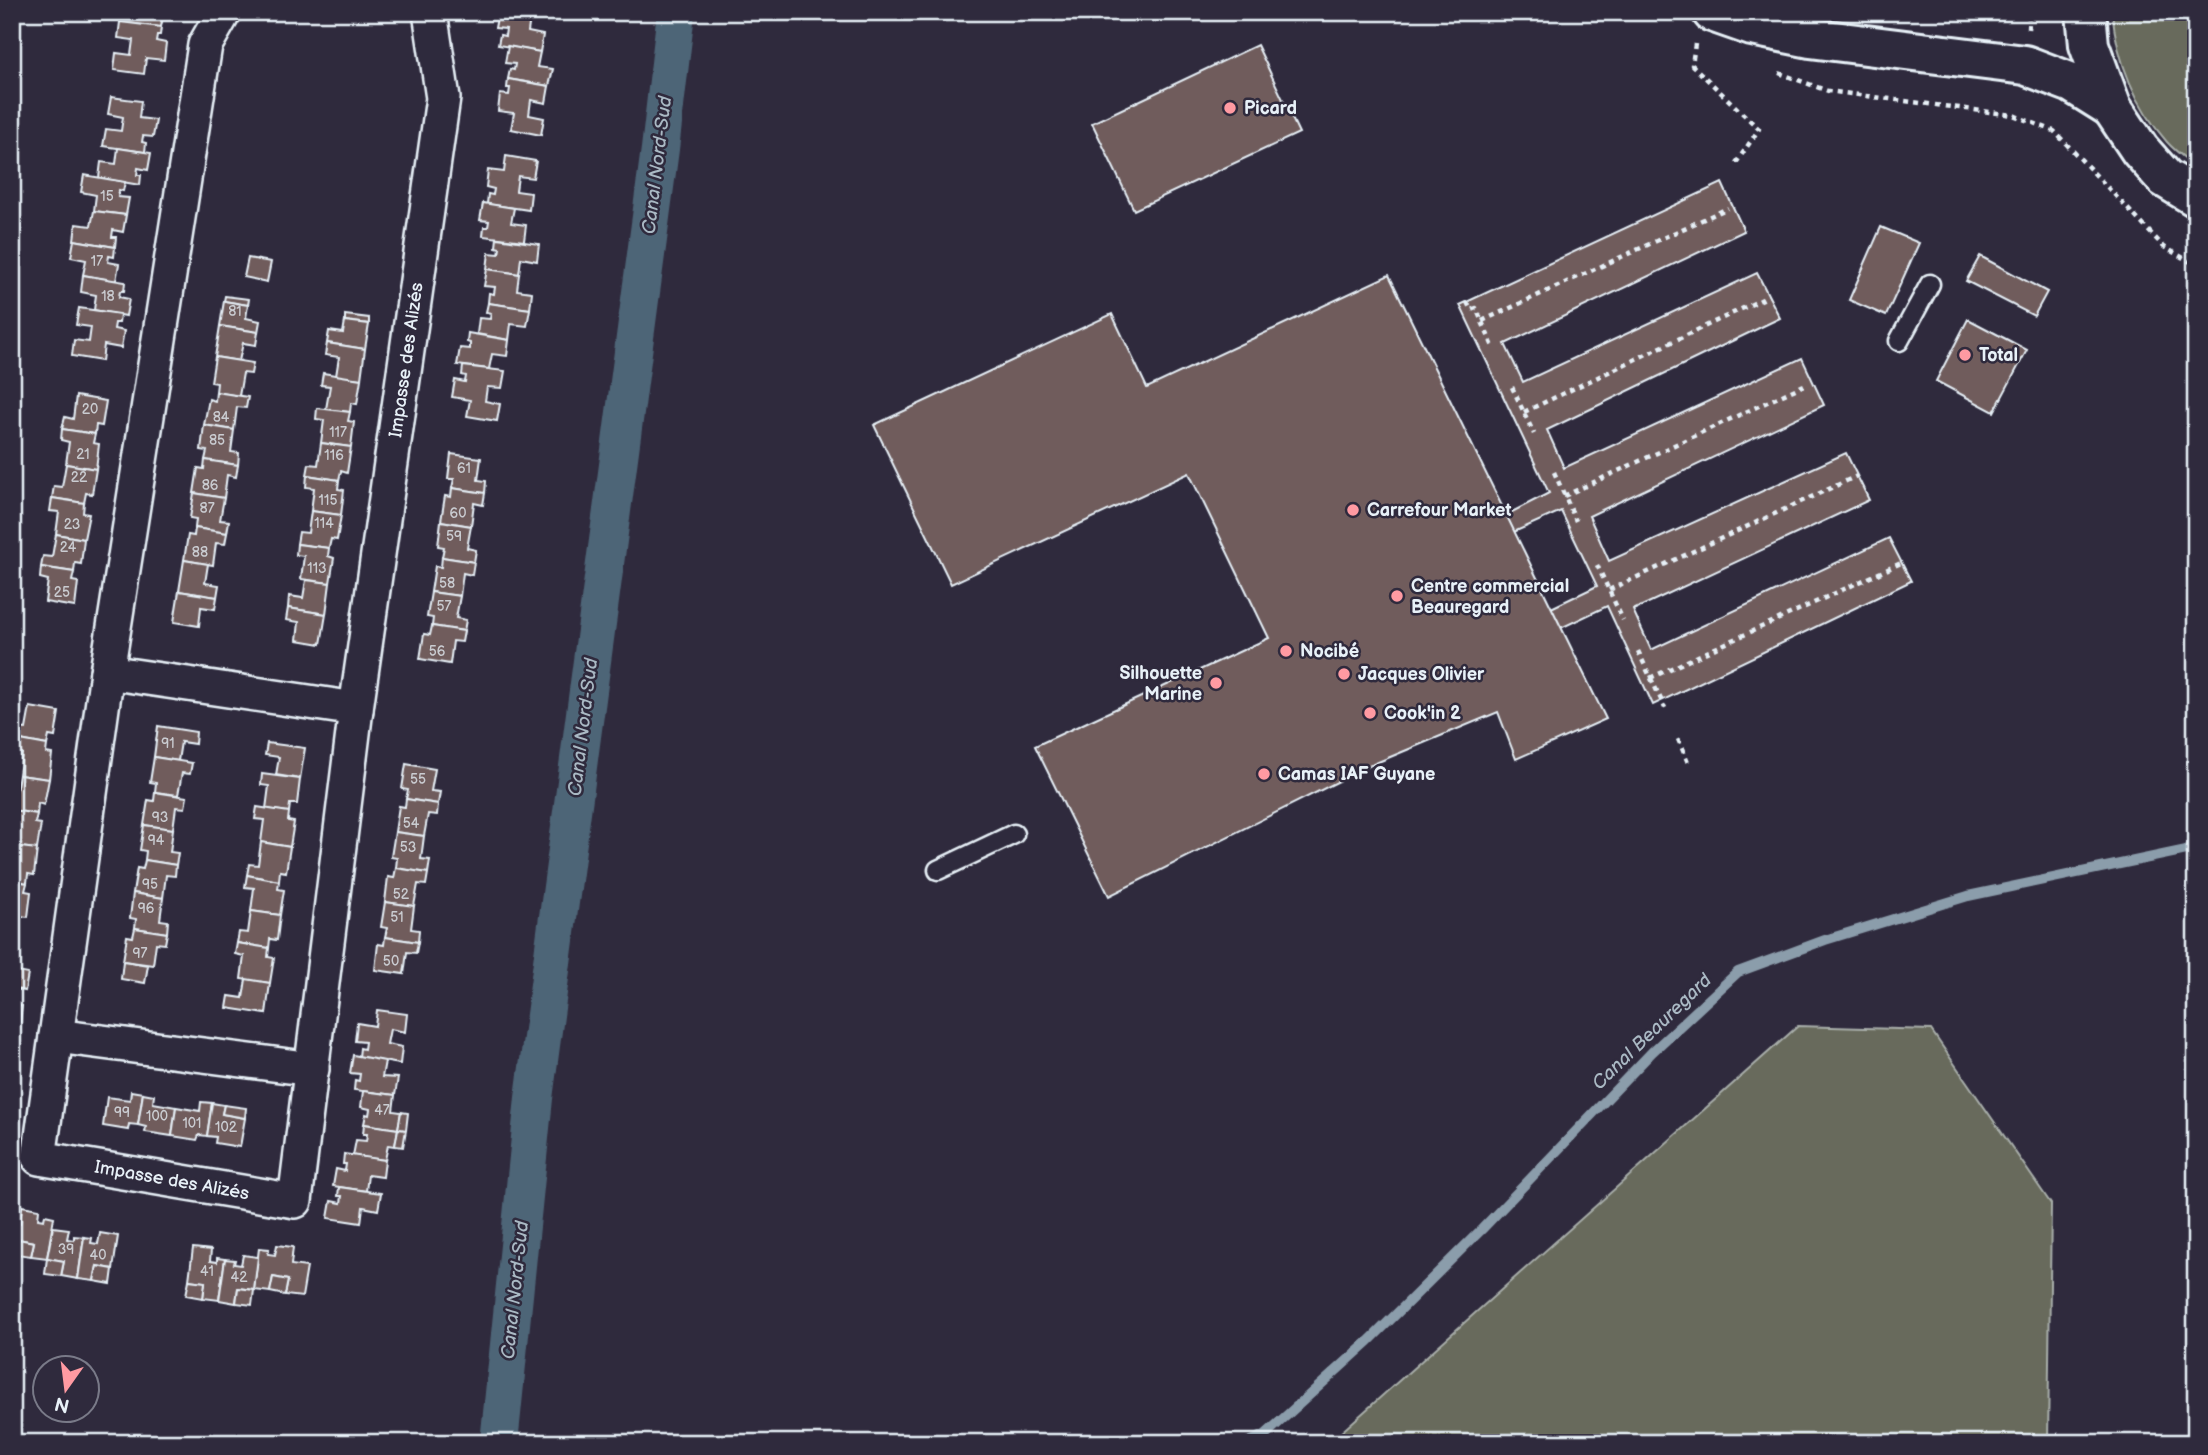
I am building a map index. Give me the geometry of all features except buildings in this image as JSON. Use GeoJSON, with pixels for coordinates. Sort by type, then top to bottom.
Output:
{"type":"FeatureCollection","features":[{"type":"Feature","properties":{"kind":"main road"},"geometry":{"type":"LineString","coordinates":[[2086,12],[2089,45],[2112,108],[2140,150],[2165,178],[2196,197]]}},
{"type":"Feature","properties":{"kind":"main road"},"geometry":{"type":"LineString","coordinates":[[1703,34],[1752,26],[1810,38],[2025,65],[2072,83],[2112,108]]}},
{"type":"Feature","properties":{"kind":"street","name":"Impasse des Alizés"},"geometry":{"type":"LineString","coordinates":[[224,12],[205,45],[107,672],[39,1158],[295,1201],[356,709],[443,98],[430,12]]}},
{"type":"Feature","properties":{"kind":"street"},"geometry":{"type":"LineString","coordinates":[[107,672],[356,709]]}},
{"type":"Feature","properties":{"kind":"street"},"geometry":{"type":"LineString","coordinates":[[56,1036],[312,1069]]}},
{"type":"Feature","properties":{"kind":"lane"},"geometry":{"type":"LineString","coordinates":[[1899,341],[1930,284]]}},
{"type":"Feature","properties":{"kind":"lane"},"geometry":{"type":"LineString","coordinates":[[938,870],[1014,834]]}},
{"type":"Feature","properties":{"kind":"path"},"geometry":{"type":"LineString","coordinates":[[1703,34],[1692,65],[1759,130],[1734,166]]}},
{"type":"Feature","properties":{"kind":"path"},"geometry":{"type":"LineString","coordinates":[[1768,69],[1828,91],[2013,115],[2054,131],[2164,247],[2196,265]]}},
{"type":"Feature","properties":{"kind":"path"},"geometry":{"type":"LineString","coordinates":[[1482,321],[1728,208]]}},
{"type":"Feature","properties":{"kind":"path"},"geometry":{"type":"LineString","coordinates":[[1524,412],[1769,296]]}},
{"type":"Feature","properties":{"kind":"path"},"geometry":{"type":"LineString","coordinates":[[1467,302],[1471,310],[1476,308],[1494,349]]}},
{"type":"Feature","properties":{"kind":"path"},"geometry":{"type":"LineString","coordinates":[[1564,496],[1804,385]]}},
{"type":"Feature","properties":{"kind":"path"},"geometry":{"type":"LineString","coordinates":[[1512,387],[1534,434]]}},
{"type":"Feature","properties":{"kind":"path"},"geometry":{"type":"LineString","coordinates":[[1553,472],[1576,521]]}},
{"type":"Feature","properties":{"kind":"path"},"geometry":{"type":"LineString","coordinates":[[1609,590],[1857,476]]}},
{"type":"Feature","properties":{"kind":"path"},"geometry":{"type":"LineString","coordinates":[[1650,678],[1901,562]]}},
{"type":"Feature","properties":{"kind":"path"},"geometry":{"type":"LineString","coordinates":[[1597,565],[1623,620]]}},
{"type":"Feature","properties":{"kind":"path"},"geometry":{"type":"LineString","coordinates":[[1638,651],[1665,708]]}},
{"type":"Feature","properties":{"kind":"path"},"geometry":{"type":"LineString","coordinates":[[1678,739],[1689,765]]}},
{"type":"Feature","properties":{"kind":"green space"},"geometry":{"type":"Polygon","coordinates":[[[2112,12],[2196,12],[2196,167],[2167,142],[2137,97],[2118,47],[2112,12]]]}},
{"type":"Feature","properties":{"kind":"green space"},"geometry":{"type":"Polygon","coordinates":[[[1798,1026],[1931,1030],[2051,1204],[2048,1443],[1329,1443],[1798,1026]]]}},
{"type":"Feature","properties":{"kind":"waterway","name":"Canal Nord-Sud"},"geometry":{"type":"LineString","coordinates":[[499,1443],[534,1098],[676,12]]}},
{"type":"Feature","properties":{"kind":"waterway","name":"Canal Beauregard"},"geometry":{"type":"LineString","coordinates":[[1246,1443],[1265,1435],[1369,1341],[1482,1229],[1652,1052],[1738,972],[1825,940],[1968,896],[2196,848]]}},
{"type":"Feature","properties":{"kind":"place","name":"Picard"},"geometry":{"type":"Point","coordinates":[1230,108]}},
{"type":"Feature","properties":{"kind":"place","name":"Total"},"geometry":{"type":"Point","coordinates":[1965,355]}},
{"type":"Feature","properties":{"kind":"place","name":"Carrefour Market"},"geometry":{"type":"Point","coordinates":[1353,510]}},
{"type":"Feature","properties":{"kind":"place","name":"Centre commercial Beauregard"},"geometry":{"type":"Point","coordinates":[1397,596]}},
{"type":"Feature","properties":{"kind":"place","name":"Nocibé"},"geometry":{"type":"Point","coordinates":[1286,651]}},
{"type":"Feature","properties":{"kind":"place","name":"Jacques Olivier"},"geometry":{"type":"Point","coordinates":[1344,674]}},
{"type":"Feature","properties":{"kind":"place","name":"Silhouette Marine"},"geometry":{"type":"Point","coordinates":[1216,683]}},
{"type":"Feature","properties":{"kind":"place","name":"Cook'in 2"},"geometry":{"type":"Point","coordinates":[1370,713]}},
{"type":"Feature","properties":{"kind":"place","name":"Camas IAF Guyane"},"geometry":{"type":"Point","coordinates":[1264,774]}}]}
